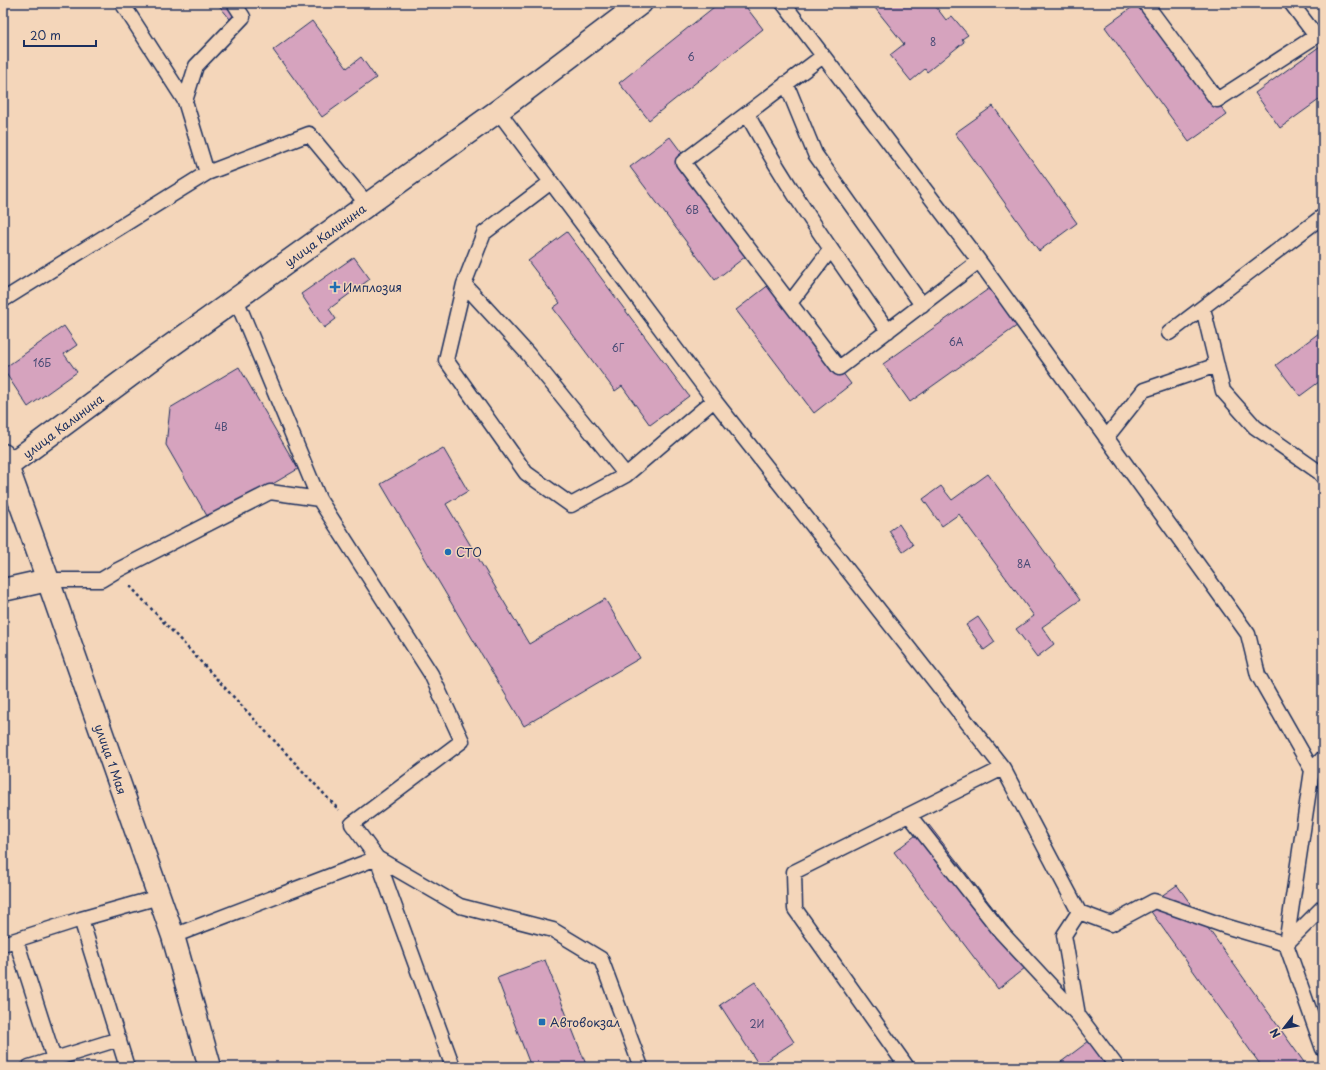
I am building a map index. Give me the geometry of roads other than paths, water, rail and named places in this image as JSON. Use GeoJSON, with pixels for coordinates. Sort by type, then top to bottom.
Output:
{"type":"FeatureCollection","features":[{"type":"Feature","properties":{"kind":"street","name":"улица Калинина"},"geometry":{"type":"LineString","coordinates":[[5,461],[236,299],[498,111],[641,3]]}},
{"type":"Feature","properties":{"kind":"street","name":"улица 1 Мая"},"geometry":{"type":"LineString","coordinates":[[5,461],[173,936],[210,1067]]}},
{"type":"Feature","properties":{"kind":"street"},"geometry":{"type":"LineString","coordinates":[[3,590],[48,580]]}},
{"type":"Feature","properties":{"kind":"lane"},"geometry":{"type":"LineString","coordinates":[[122,3],[185,101],[207,173]]}},
{"type":"Feature","properties":{"kind":"lane"},"geometry":{"type":"LineString","coordinates":[[185,101],[196,66],[243,17],[234,3]]}},
{"type":"Feature","properties":{"kind":"lane"},"geometry":{"type":"LineString","coordinates":[[783,3],[979,261],[1248,634],[1258,675],[1312,770]]}},
{"type":"Feature","properties":{"kind":"lane"},"geometry":{"type":"LineString","coordinates":[[1145,3],[1217,100],[1316,36],[1291,3]]}},
{"type":"Feature","properties":{"kind":"lane"},"geometry":{"type":"LineString","coordinates":[[823,56],[682,162],[790,304],[839,368],[979,261]]}},
{"type":"Feature","properties":{"kind":"lane"},"geometry":{"type":"LineString","coordinates":[[786,84],[815,154],[922,305]]}},
{"type":"Feature","properties":{"kind":"lane"},"geometry":{"type":"LineString","coordinates":[[498,111],[714,400],[1003,768],[1079,912],[1111,924],[1154,902],[1225,926],[1286,944]]}},
{"type":"Feature","properties":{"kind":"lane"},"geometry":{"type":"LineString","coordinates":[[746,114],[764,145],[831,249],[888,330]]}},
{"type":"Feature","properties":{"kind":"lane"},"geometry":{"type":"LineString","coordinates":[[3,300],[207,173],[309,134],[367,204]]}},
{"type":"Feature","properties":{"kind":"lane"},"geometry":{"type":"LineString","coordinates":[[551,182],[484,233],[464,284],[446,360],[526,473],[571,505],[626,475],[714,400]]}},
{"type":"Feature","properties":{"kind":"lane"},"geometry":{"type":"LineString","coordinates":[[1169,333],[1204,308],[1323,216]]}},
{"type":"Feature","properties":{"kind":"lane"},"geometry":{"type":"LineString","coordinates":[[790,304],[831,249]]}},
{"type":"Feature","properties":{"kind":"lane"},"geometry":{"type":"LineString","coordinates":[[464,284],[528,354],[626,475]]}},
{"type":"Feature","properties":{"kind":"lane"},"geometry":{"type":"LineString","coordinates":[[236,299],[319,499],[431,674],[462,741],[352,824],[377,858],[453,1067]]}},
{"type":"Feature","properties":{"kind":"lane"},"geometry":{"type":"LineString","coordinates":[[1204,308],[1222,391],[1255,427],[1319,472],[1323,477]]}},
{"type":"Feature","properties":{"kind":"lane"},"geometry":{"type":"LineString","coordinates":[[1106,438],[1144,390],[1217,365]]}},
{"type":"Feature","properties":{"kind":"lane"},"geometry":{"type":"LineString","coordinates":[[48,580],[101,580],[270,492],[319,499]]}},
{"type":"Feature","properties":{"kind":"lane"},"geometry":{"type":"LineString","coordinates":[[1323,758],[1312,770],[1286,944],[1318,1015],[1323,1048]]}},
{"type":"Feature","properties":{"kind":"lane"},"geometry":{"type":"LineString","coordinates":[[907,1067],[795,910],[794,872],[1003,768]]}},
{"type":"Feature","properties":{"kind":"lane"},"geometry":{"type":"LineString","coordinates":[[909,815],[1001,932],[1078,1015],[1117,1067]]}},
{"type":"Feature","properties":{"kind":"lane"},"geometry":{"type":"LineString","coordinates":[[173,936],[377,858]]}},
{"type":"Feature","properties":{"kind":"lane"},"geometry":{"type":"LineString","coordinates":[[377,858],[460,906],[553,930],[601,959],[641,1067]]}},
{"type":"Feature","properties":{"kind":"lane"},"geometry":{"type":"LineString","coordinates":[[54,1059],[9,942],[81,919],[159,897]]}},
{"type":"Feature","properties":{"kind":"lane"},"geometry":{"type":"LineString","coordinates":[[1286,944],[1323,907]]}},
{"type":"Feature","properties":{"kind":"lane"},"geometry":{"type":"LineString","coordinates":[[1078,1015],[1064,935],[1079,912]]}},
{"type":"Feature","properties":{"kind":"lane"},"geometry":{"type":"LineString","coordinates":[[81,919],[127,1067]]}},
{"type":"Feature","properties":{"kind":"lane"},"geometry":{"type":"LineString","coordinates":[[29,1067],[119,1039]]}},
{"type":"Feature","properties":{"kind":"place","name":"Имплозия"},"geometry":{"type":"Point","coordinates":[335,287]}},
{"type":"Feature","properties":{"kind":"place","name":"СТО"},"geometry":{"type":"Point","coordinates":[448,552]}},
{"type":"Feature","properties":{"kind":"place","name":"Автовокзал"},"geometry":{"type":"Point","coordinates":[542,1022]}}]}
